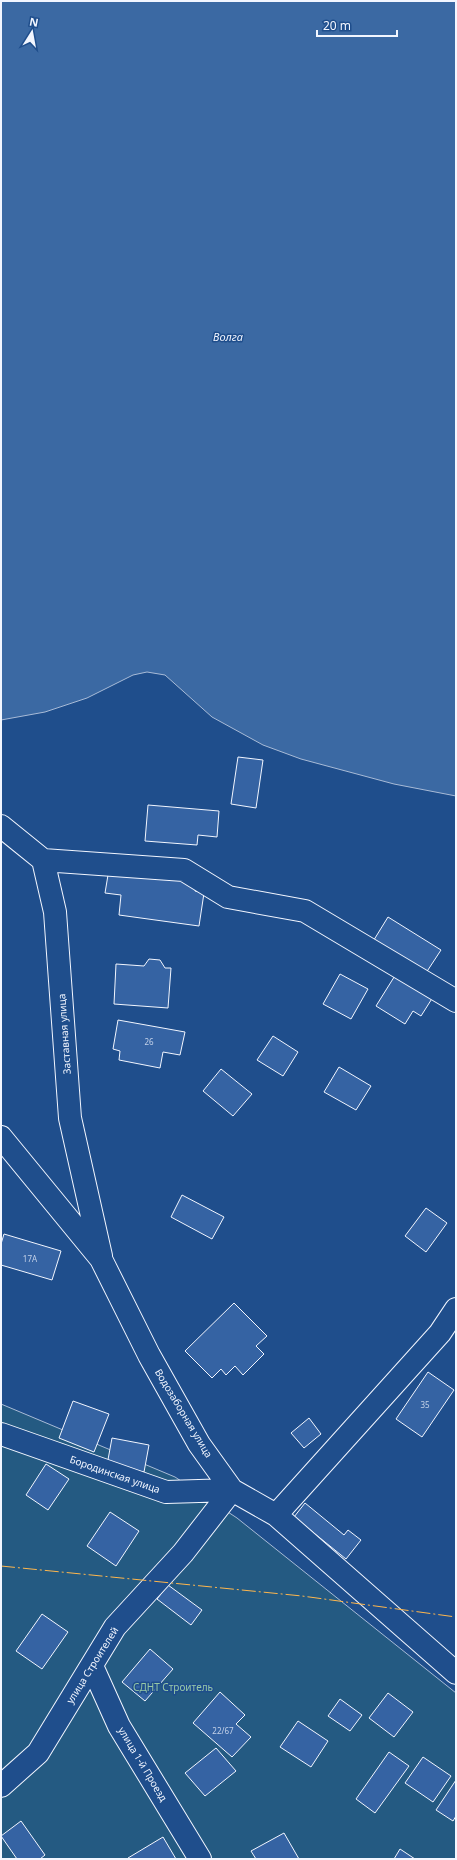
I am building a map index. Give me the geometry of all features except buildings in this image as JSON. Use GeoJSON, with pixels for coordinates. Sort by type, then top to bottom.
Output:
{"type":"FeatureCollection","features":[{"type":"Feature","properties":{"kind":"street"},"geometry":{"type":"LineString","coordinates":[[1,826],[43,860],[184,870],[228,897],[305,911],[456,1001]]}},
{"type":"Feature","properties":{"kind":"street","name":"Заставная улица"},"geometry":{"type":"LineString","coordinates":[[43,860],[55,912],[70,1118],[101,1259]]}},
{"type":"Feature","properties":{"kind":"street","name":"Водозаборная улица"},"geometry":{"type":"LineString","coordinates":[[1,1137],[101,1259],[149,1355],[196,1437],[232,1490],[276,1515],[456,1673]]}},
{"type":"Feature","properties":{"kind":"street"},"geometry":{"type":"LineString","coordinates":[[276,1515],[440,1332],[456,1309]]}},
{"type":"Feature","properties":{"kind":"street","name":"Бородинская улица"},"geometry":{"type":"LineString","coordinates":[[1,1434],[166,1492],[232,1490]]}},
{"type":"Feature","properties":{"kind":"street","name":"улица Строителей"},"geometry":{"type":"LineString","coordinates":[[1,1786],[38,1754],[115,1627],[183,1552],[232,1490]]}},
{"type":"Feature","properties":{"kind":"street","name":"улица 1-й Проезд"},"geometry":{"type":"LineString","coordinates":[[92,1666],[119,1726],[200,1859]]}},
{"type":"Feature","properties":{"kind":"green space","name":"СДНТ Строитель"},"geometry":{"type":"Polygon","coordinates":[[[1,1404],[175,1477],[237,1518],[456,1693],[456,1859],[1,1859],[1,1404]]]}},
{"type":"Feature","properties":{"kind":"water","name":"Волга"},"geometry":{"type":"Polygon","coordinates":[[[1,1],[456,1],[456,796],[394,784],[301,759],[263,745],[212,717],[165,675],[147,672],[133,675],[87,698],[45,712],[1,720],[1,1]]]}},
{"type":"Feature","properties":{"kind":"power"},"geometry":{"type":"LineString","coordinates":[[1,1566],[302,1596],[456,1617]]}}]}
